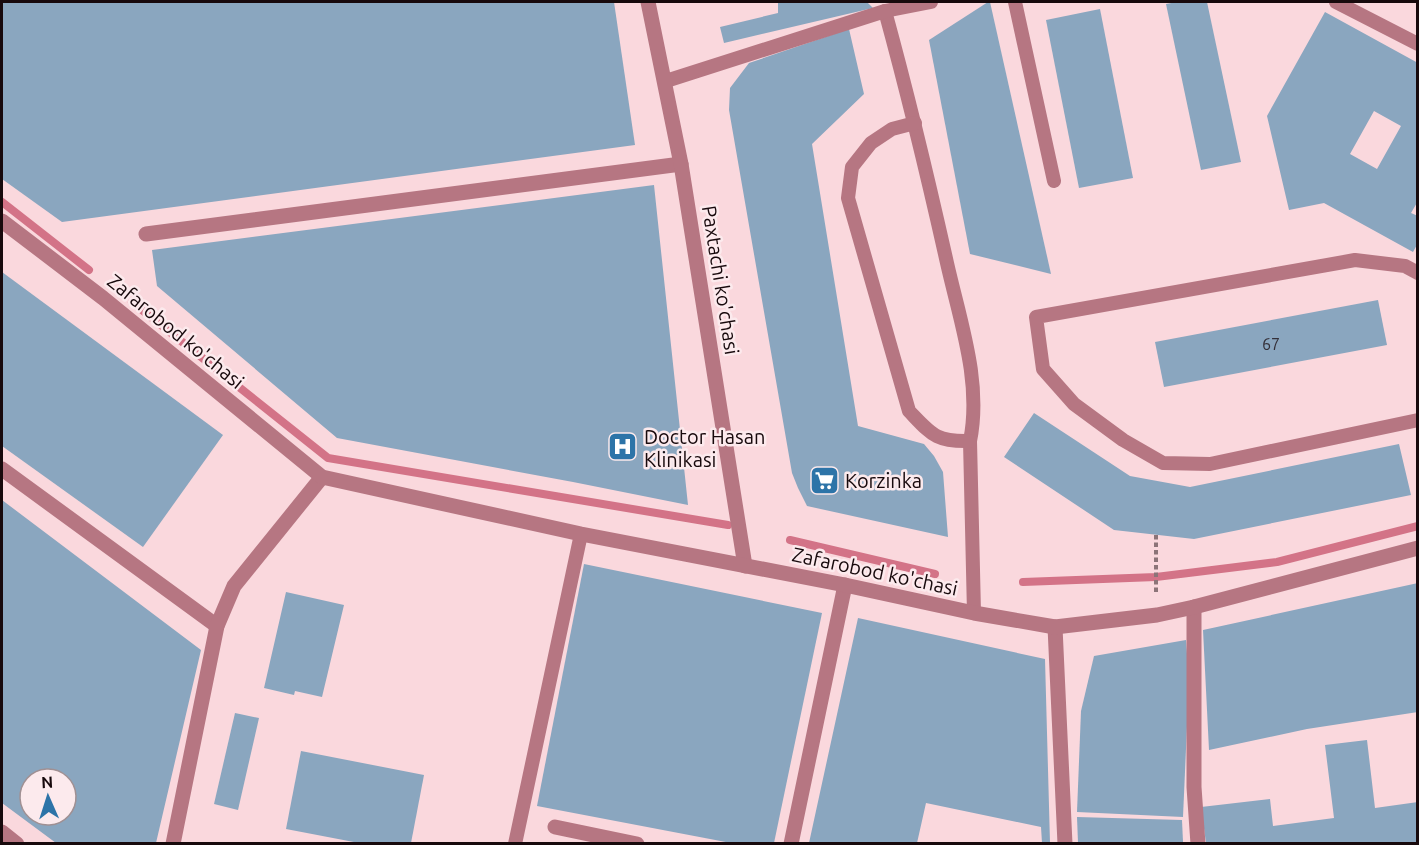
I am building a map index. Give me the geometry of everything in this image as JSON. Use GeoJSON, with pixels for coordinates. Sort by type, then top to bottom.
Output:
{"type":"FeatureCollection","features":[{"type":"Feature","properties":{"kind":"street","name":"Paxtachi ko'chasi"},"geometry":{"type":"LineString","coordinates":[[648,2],[666,81],[681,164],[745,566]]}},
{"type":"Feature","properties":{"kind":"street"},"geometry":{"type":"LineString","coordinates":[[146,234],[681,164]]}},
{"type":"Feature","properties":{"kind":"street","name":"Zafarobod ko'chasi"},"geometry":{"type":"LineString","coordinates":[[2,221],[103,298],[322,477],[581,534],[845,585],[974,613],[1055,627],[1157,615],[1194,607],[1418,548]]}},
{"type":"Feature","properties":{"kind":"street"},"geometry":{"type":"LineString","coordinates":[[2,469],[217,626]]}},
{"type":"Feature","properties":{"kind":"street"},"geometry":{"type":"LineString","coordinates":[[173,843],[217,626],[234,586],[322,477]]}},
{"type":"Feature","properties":{"kind":"street"},"geometry":{"type":"LineString","coordinates":[[791,843],[845,585]]}},
{"type":"Feature","properties":{"kind":"street"},"geometry":{"type":"LineString","coordinates":[[1194,607],[1194,788],[1198,843]]}},
{"type":"Feature","properties":{"kind":"street"},"geometry":{"type":"LineString","coordinates":[[1055,627],[1065,843]]}},
{"type":"Feature","properties":{"kind":"street"},"geometry":{"type":"LineString","coordinates":[[555,826],[637,843]]}},
{"type":"Feature","properties":{"kind":"street"},"geometry":{"type":"LineString","coordinates":[[2,832],[16,843]]}},
{"type":"Feature","properties":{"kind":"lane"},"geometry":{"type":"LineString","coordinates":[[666,81],[885,11],[931,2]]}},
{"type":"Feature","properties":{"kind":"lane"},"geometry":{"type":"LineString","coordinates":[[1015,2],[1054,181]]}},
{"type":"Feature","properties":{"kind":"lane"},"geometry":{"type":"LineString","coordinates":[[1336,2],[1418,44]]}},
{"type":"Feature","properties":{"kind":"lane"},"geometry":{"type":"LineString","coordinates":[[885,11],[915,123],[972,374],[974,421],[970,441],[974,613]]}},
{"type":"Feature","properties":{"kind":"lane"},"geometry":{"type":"LineString","coordinates":[[915,123],[892,129],[871,143],[852,167],[848,198],[909,411],[930,433],[948,442],[970,441]]}},
{"type":"Feature","properties":{"kind":"lane"},"geometry":{"type":"LineString","coordinates":[[1418,273],[1405,266],[1355,260],[1036,317],[1043,369],[1074,404],[1122,440],[1163,463],[1210,464],[1418,420]]}},
{"type":"Feature","properties":{"kind":"lane"},"geometry":{"type":"LineString","coordinates":[[515,843],[581,534]]}},
{"type":"Feature","properties":{"kind":"path"},"geometry":{"type":"LineString","coordinates":[[1156,535],[1157,615]]}},
{"type":"Feature","properties":{"kind":"building"},"geometry":{"type":"Polygon","coordinates":[[[2,2],[614,2],[635,145],[62,222],[2,179],[2,2]]]}},
{"type":"Feature","properties":{"kind":"building"},"geometry":{"type":"Polygon","coordinates":[[[778,2],[867,2],[873,8],[724,43],[720,27],[778,13],[778,2]]]}},
{"type":"Feature","properties":{"kind":"building"},"geometry":{"type":"Polygon","coordinates":[[[990,2],[1051,274],[970,254],[929,40],[990,2]]]}},
{"type":"Feature","properties":{"kind":"building"},"geometry":{"type":"Polygon","coordinates":[[[1207,2],[1241,162],[1201,170],[1166,4],[1207,2]]]}},
{"type":"Feature","properties":{"kind":"building"},"geometry":{"type":"Polygon","coordinates":[[[1100,9],[1133,178],[1079,188],[1046,20],[1100,9]]]}},
{"type":"Feature","properties":{"kind":"building"},"geometry":{"type":"Polygon","coordinates":[[[1325,12],[1418,63],[1418,201],[1411,213],[1418,216],[1418,243],[1413,252],[1324,203],[1289,210],[1267,116],[1325,12]],[[1374,111],[1350,154],[1377,169],[1401,126],[1374,111]]]}},
{"type":"Feature","properties":{"kind":"building"},"geometry":{"type":"Polygon","coordinates":[[[849,29],[864,94],[812,144],[858,426],[924,444],[934,456],[943,472],[948,537],[807,506],[792,473],[729,110],[730,88],[749,63],[849,29]]]}},
{"type":"Feature","properties":{"kind":"building"},"geometry":{"type":"Polygon","coordinates":[[[654,185],[688,505],[337,438],[157,286],[152,250],[654,185]]]}},
{"type":"Feature","properties":{"kind":"building"},"geometry":{"type":"Polygon","coordinates":[[[2,272],[223,435],[143,547],[2,446],[2,272]]]}},
{"type":"Feature","properties":{"kind":"building"},"geometry":{"type":"Polygon","coordinates":[[[1378,300],[1387,345],[1164,387],[1155,342],[1378,300]]]}},
{"type":"Feature","properties":{"kind":"building"},"geometry":{"type":"Polygon","coordinates":[[[1034,413],[1130,476],[1190,487],[1399,444],[1411,495],[1194,539],[1114,530],[1004,457],[1034,413]]]}},
{"type":"Feature","properties":{"kind":"building"},"geometry":{"type":"Polygon","coordinates":[[[2,500],[201,650],[156,843],[56,843],[34,827],[78,827],[78,767],[18,767],[18,815],[2,803],[2,500]]]}},
{"type":"Feature","properties":{"kind":"building"},"geometry":{"type":"Polygon","coordinates":[[[584,564],[822,613],[774,843],[731,843],[537,806],[584,564]]]}},
{"type":"Feature","properties":{"kind":"building"},"geometry":{"type":"Polygon","coordinates":[[[1418,583],[1418,712],[1307,729],[1209,750],[1203,630],[1418,583]]]}},
{"type":"Feature","properties":{"kind":"building"},"geometry":{"type":"Polygon","coordinates":[[[286,592],[344,605],[322,697],[295,691],[294,695],[264,688],[286,592]]]}},
{"type":"Feature","properties":{"kind":"building"},"geometry":{"type":"Polygon","coordinates":[[[858,618],[1045,659],[1050,843],[1042,843],[1041,827],[926,803],[917,843],[809,843],[858,618]]]}},
{"type":"Feature","properties":{"kind":"building"},"geometry":{"type":"Polygon","coordinates":[[[1186,640],[1189,681],[1183,817],[1077,812],[1081,711],[1094,656],[1186,640]]]}},
{"type":"Feature","properties":{"kind":"building"},"geometry":{"type":"Polygon","coordinates":[[[235,713],[259,718],[238,810],[214,804],[235,713]]]}},
{"type":"Feature","properties":{"kind":"building"},"geometry":{"type":"Polygon","coordinates":[[[1367,740],[1375,808],[1418,802],[1418,842],[1206,843],[1201,807],[1270,799],[1273,826],[1334,818],[1325,745],[1367,740]]]}},
{"type":"Feature","properties":{"kind":"building"},"geometry":{"type":"Polygon","coordinates":[[[301,751],[424,775],[411,843],[359,843],[286,829],[301,751]]]}},
{"type":"Feature","properties":{"kind":"building"},"geometry":{"type":"Polygon","coordinates":[[[1077,817],[1182,820],[1183,842],[1078,843],[1077,817]]]}},
{"type":"Feature","properties":{"kind":"waterway"},"geometry":{"type":"LineString","coordinates":[[2,202],[89,270]]}},
{"type":"Feature","properties":{"kind":"waterway"},"geometry":{"type":"LineString","coordinates":[[132,302],[328,458],[728,525]]}},
{"type":"Feature","properties":{"kind":"waterway"},"geometry":{"type":"LineString","coordinates":[[1023,582],[1156,577],[1277,562],[1418,526]]}},
{"type":"Feature","properties":{"kind":"waterway"},"geometry":{"type":"LineString","coordinates":[[790,540],[935,574]]}},
{"type":"Feature","properties":{"kind":"place","name":"Doctor Hasan Klinikasi"},"geometry":{"type":"Point","coordinates":[623,447]}},
{"type":"Feature","properties":{"kind":"place","name":"Korzinka"},"geometry":{"type":"Point","coordinates":[824,480]}}]}
